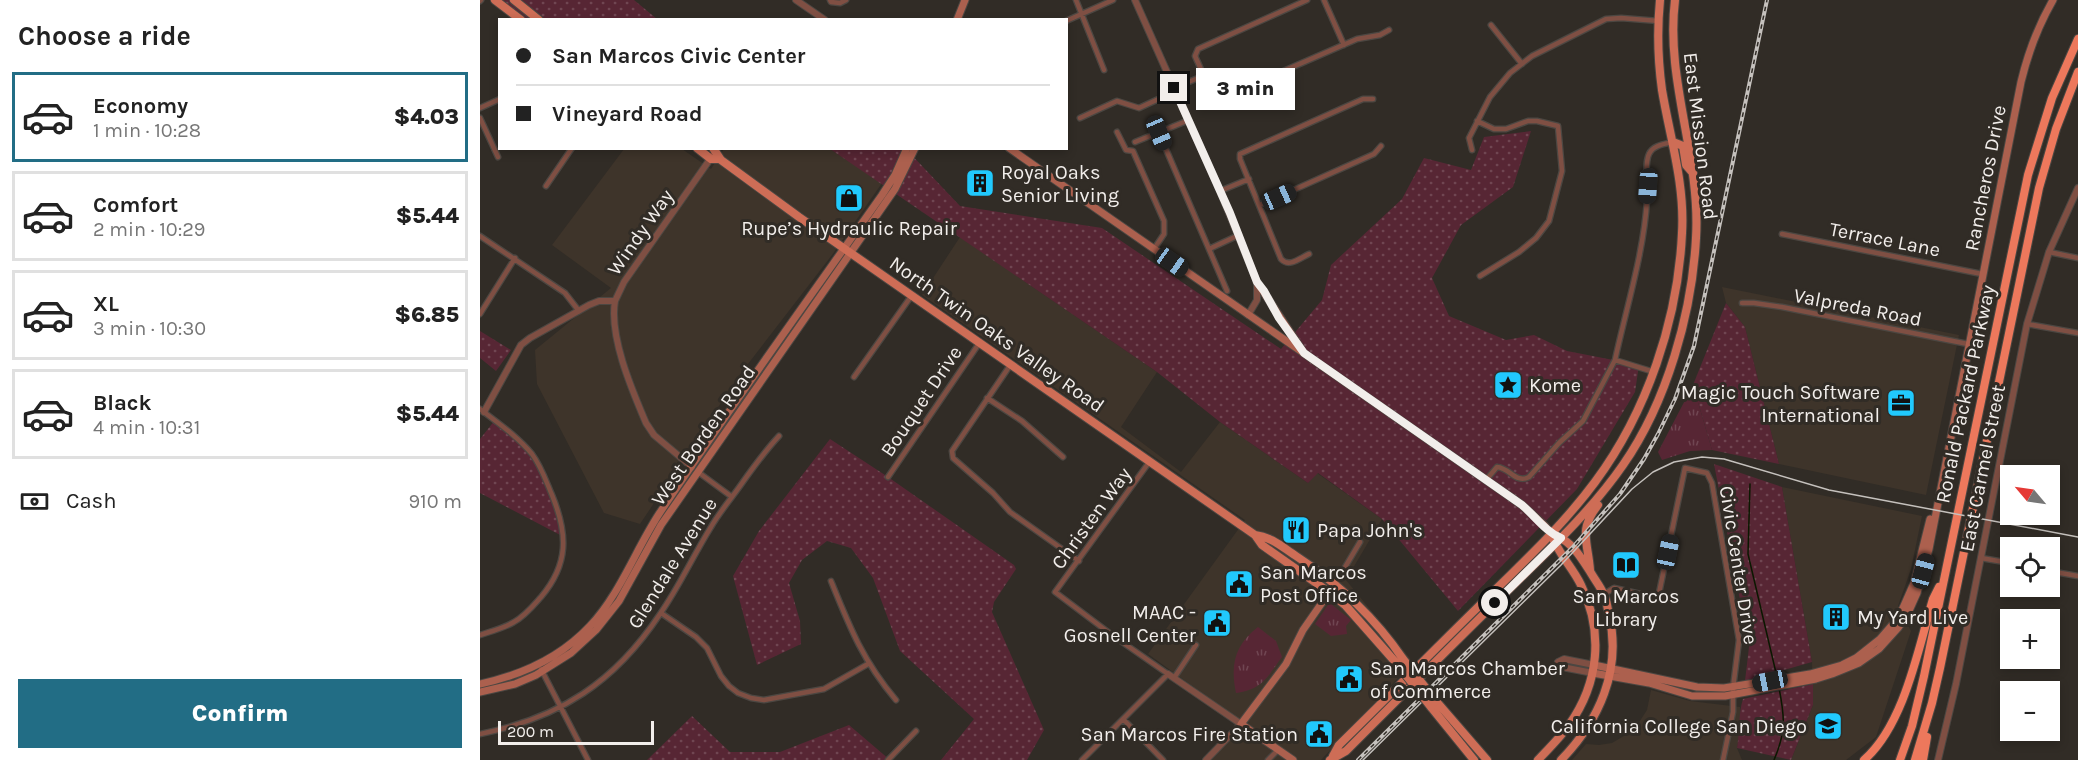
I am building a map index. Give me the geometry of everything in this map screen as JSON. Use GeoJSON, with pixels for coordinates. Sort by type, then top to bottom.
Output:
{"type":"FeatureCollection","features":[{"type":"Feature","properties":{"kind":"highway","name":"Ronald Packard Parkway"},"geometry":{"type":"LineString","coordinates":[[1900,760],[1918,704],[2028,175],[2052,98],[2078,39]]}},
{"type":"Feature","properties":{"kind":"highway","name":"Ronald Packard Parkway"},"geometry":{"type":"LineString","coordinates":[[1915,760],[1932,703],[2038,188],[2056,129],[2078,72]]}},
{"type":"Feature","properties":{"kind":"highway"},"geometry":{"type":"LineString","coordinates":[[1864,760],[1882,741],[1892,725],[1933,599],[1944,576]]}},
{"type":"Feature","properties":{"kind":"highway"},"geometry":{"type":"LineString","coordinates":[[1923,760],[1932,703]]}},
{"type":"Feature","properties":{"kind":"main road"},"geometry":{"type":"LineString","coordinates":[[495,0],[518,18]]}},
{"type":"Feature","properties":{"kind":"main road"},"geometry":{"type":"LineString","coordinates":[[513,0],[536,18]]}},
{"type":"Feature","properties":{"kind":"main road"},"geometry":{"type":"LineString","coordinates":[[958,18],[965,0]]}},
{"type":"Feature","properties":{"kind":"main road","name":"Rancheros Drive"},"geometry":{"type":"LineString","coordinates":[[1594,669],[1692,696],[1719,696],[1734,691],[1832,674],[1860,663],[1888,640],[1908,613],[1917,593],[1929,549],[1968,344],[2027,59],[2043,17],[2053,0]]}},
{"type":"Feature","properties":{"kind":"main road"},"geometry":{"type":"LineString","coordinates":[[1662,2],[1668,5],[1674,3]]}},
{"type":"Feature","properties":{"kind":"main road"},"geometry":{"type":"LineString","coordinates":[[1662,2],[1673,23]]}},
{"type":"Feature","properties":{"kind":"main road","name":"East Mission Road"},"geometry":{"type":"LineString","coordinates":[[1331,759],[1340,745],[1580,502],[1623,441],[1654,372],[1668,322],[1681,248],[1681,189],[1661,81],[1659,21],[1662,2]]}},
{"type":"Feature","properties":{"kind":"main road","name":"East Mission Road"},"geometry":{"type":"LineString","coordinates":[[1331,759],[1346,751],[1585,513],[1624,464],[1658,399],[1678,341],[1694,263],[1697,222],[1694,174],[1675,74],[1674,3]]}},
{"type":"Feature","properties":{"kind":"main road"},"geometry":{"type":"LineString","coordinates":[[1673,142],[1683,146],[1686,165],[1694,174]]}},
{"type":"Feature","properties":{"kind":"main road"},"geometry":{"type":"LineString","coordinates":[[699,150],[711,159],[720,159]]}},
{"type":"Feature","properties":{"kind":"main road","name":"North Twin Oaks Valley Road"},"geometry":{"type":"LineString","coordinates":[[714,150],[720,159],[1255,535],[1262,545],[1329,592],[1401,662]]}},
{"type":"Feature","properties":{"kind":"main road"},"geometry":{"type":"LineString","coordinates":[[1012,150],[1522,505],[1551,533],[1575,550],[1604,594],[1612,626],[1613,649],[1604,697],[1585,732],[1561,760]]}},
{"type":"Feature","properties":{"kind":"main road","name":"West Borden Road"},"geometry":{"type":"LineString","coordinates":[[480,692],[515,684],[541,668],[591,625],[604,609],[659,514],[695,470],[885,197],[895,174],[910,151]]}},
{"type":"Feature","properties":{"kind":"main road"},"geometry":{"type":"LineString","coordinates":[[1257,282],[1304,353]]}},
{"type":"Feature","properties":{"kind":"main road"},"geometry":{"type":"LineString","coordinates":[[1590,572],[1585,534],[1588,522],[1624,464]]}},
{"type":"Feature","properties":{"kind":"main road"},"geometry":{"type":"LineString","coordinates":[[1538,760],[1573,720],[1582,705],[1594,669],[1596,648],[1595,628],[1588,600],[1580,582],[1554,544],[1551,533]]}},
{"type":"Feature","properties":{"kind":"main road","name":"North Twin Oaks Valley Road"},"geometry":{"type":"LineString","coordinates":[[1255,535],[1267,536],[1335,584],[1368,614],[1474,760]]}},
{"type":"Feature","properties":{"kind":"main road"},"geometry":{"type":"LineString","coordinates":[[1293,760],[1241,724],[1286,664],[1303,630],[1335,584]]}},
{"type":"Feature","properties":{"kind":"main road","name":"West Borden Road"},"geometry":{"type":"LineString","coordinates":[[480,684],[541,668]]}},
{"type":"Feature","properties":{"kind":"main road","name":"North Twin Oaks Valley Road"},"geometry":{"type":"LineString","coordinates":[[1434,704],[1487,760]]}},
{"type":"Feature","properties":{"kind":"street"},"geometry":{"type":"LineString","coordinates":[[796,0],[822,18]]}},
{"type":"Feature","properties":{"kind":"street"},"geometry":{"type":"LineString","coordinates":[[830,0],[840,3],[846,0]]}},
{"type":"Feature","properties":{"kind":"street"},"geometry":{"type":"LineString","coordinates":[[1076,0],[1104,70]]}},
{"type":"Feature","properties":{"kind":"street"},"geometry":{"type":"LineString","coordinates":[[1068,20],[1113,0]]}},
{"type":"Feature","properties":{"kind":"street"},"geometry":{"type":"LineString","coordinates":[[1135,0],[1220,191],[1257,282],[1257,300],[1248,315]]}},
{"type":"Feature","properties":{"kind":"street"},"geometry":{"type":"LineString","coordinates":[[1307,0],[1197,49],[1195,56],[1213,96],[1219,99],[1357,39],[1389,30]]}},
{"type":"Feature","properties":{"kind":"street"},"geometry":{"type":"LineString","coordinates":[[1324,0],[1344,45]]}},
{"type":"Feature","properties":{"kind":"street"},"geometry":{"type":"LineString","coordinates":[[1472,150],[1469,138],[1490,97],[1500,84],[1532,56],[1606,19],[1659,21]]}},
{"type":"Feature","properties":{"kind":"street"},"geometry":{"type":"LineString","coordinates":[[1491,25],[1522,64]]}},
{"type":"Feature","properties":{"kind":"street"},"geometry":{"type":"LineString","coordinates":[[1080,118],[1118,101],[1139,108],[1203,76]]}},
{"type":"Feature","properties":{"kind":"street"},"geometry":{"type":"LineString","coordinates":[[1309,254],[1291,263],[1281,259],[1240,159],[1240,154],[1363,99],[1373,99]]}},
{"type":"Feature","properties":{"kind":"street"},"geometry":{"type":"LineString","coordinates":[[480,108],[498,100]]}},
{"type":"Feature","properties":{"kind":"street"},"geometry":{"type":"LineString","coordinates":[[480,118],[498,157]]}},
{"type":"Feature","properties":{"kind":"street"},"geometry":{"type":"LineString","coordinates":[[1135,142],[1189,120]]}},
{"type":"Feature","properties":{"kind":"street"},"geometry":{"type":"LineString","coordinates":[[1477,121],[1494,129],[1506,129],[1528,121],[1558,126],[1562,171],[1549,221],[1536,238],[1520,252],[1480,276]]}},
{"type":"Feature","properties":{"kind":"street"},"geometry":{"type":"LineString","coordinates":[[1118,132],[1126,150],[1133,151],[1164,221],[1164,234],[1154,249]]}},
{"type":"Feature","properties":{"kind":"street"},"geometry":{"type":"LineString","coordinates":[[1159,133],[1227,291]]}},
{"type":"Feature","properties":{"kind":"street"},"geometry":{"type":"LineString","coordinates":[[1485,480],[1497,467],[1503,467],[1518,479],[1524,480],[1529,477],[1559,442],[1583,421],[1615,360],[1646,220],[1648,186],[1646,164],[1649,153],[1658,146],[1673,142]]}},
{"type":"Feature","properties":{"kind":"street"},"geometry":{"type":"LineString","coordinates":[[1260,205],[1374,154],[1381,146]]}},
{"type":"Feature","properties":{"kind":"street"},"geometry":{"type":"LineString","coordinates":[[546,186],[571,150]]}},
{"type":"Feature","properties":{"kind":"street","name":"Windy Way"},"geometry":{"type":"LineString","coordinates":[[482,411],[521,345],[579,310],[599,301],[615,302],[624,282],[711,159],[714,150]]}},
{"type":"Feature","properties":{"kind":"street"},"geometry":{"type":"LineString","coordinates":[[1220,191],[1249,178]]}},
{"type":"Feature","properties":{"kind":"street","name":"East Carmel Street"},"geometry":{"type":"LineString","coordinates":[[1938,760],[1956,684],[2027,324],[2049,252],[2078,188]]}},
{"type":"Feature","properties":{"kind":"street","name":"Terrace Lane"},"geometry":{"type":"LineString","coordinates":[[1782,234],[1983,274]]}},
{"type":"Feature","properties":{"kind":"street"},"geometry":{"type":"LineString","coordinates":[[1209,249],[1239,235]]}},
{"type":"Feature","properties":{"kind":"street"},"geometry":{"type":"LineString","coordinates":[[480,236],[565,293],[579,310]]}},
{"type":"Feature","properties":{"kind":"street"},"geometry":{"type":"LineString","coordinates":[[2049,252],[2078,258]]}},
{"type":"Feature","properties":{"kind":"street"},"geometry":{"type":"LineString","coordinates":[[480,314],[515,258]]}},
{"type":"Feature","properties":{"kind":"street"},"geometry":{"type":"LineString","coordinates":[[855,377],[912,295]]}},
{"type":"Feature","properties":{"kind":"street"},"geometry":{"type":"LineString","coordinates":[[615,302],[614,326],[617,342],[646,423],[654,435],[695,470],[732,497]]}},
{"type":"Feature","properties":{"kind":"street","name":"Valpreda Road"},"geometry":{"type":"LineString","coordinates":[[1742,303],[1782,308],[1968,344]]}},
{"type":"Feature","properties":{"kind":"street"},"geometry":{"type":"LineString","coordinates":[[2027,324],[2078,333]]}},
{"type":"Feature","properties":{"kind":"street","name":"Bouquet Drive"},"geometry":{"type":"LineString","coordinates":[[888,477],[980,342]]}},
{"type":"Feature","properties":{"kind":"street"},"geometry":{"type":"LineString","coordinates":[[1615,360],[1654,372]]}},
{"type":"Feature","properties":{"kind":"street"},"geometry":{"type":"LineString","coordinates":[[1011,364],[952,451],[955,460],[993,493],[1010,512],[1078,561]]}},
{"type":"Feature","properties":{"kind":"street"},"geometry":{"type":"LineString","coordinates":[[987,398],[1022,421],[1064,457]]}},
{"type":"Feature","properties":{"kind":"street"},"geometry":{"type":"LineString","coordinates":[[480,635],[503,628],[531,609],[551,585],[558,570],[563,553],[564,537],[560,514],[544,475],[533,456],[518,439],[482,411]]}},
{"type":"Feature","properties":{"kind":"street","name":"Glendale Avenue"},"geometry":{"type":"LineString","coordinates":[[480,734],[520,725],[562,708],[596,686],[624,662],[661,613],[710,528],[766,450],[779,436]]}},
{"type":"Feature","properties":{"kind":"street","name":"Christen Way"},"geometry":{"type":"LineString","coordinates":[[1150,460],[1055,592],[1118,640],[1171,676]]}},
{"type":"Feature","properties":{"kind":"street","name":"Civic Center Drive"},"geometry":{"type":"LineString","coordinates":[[1604,594],[1614,588],[1658,598],[1685,468],[1707,473],[1712,483],[1738,640],[1734,691]]}},
{"type":"Feature","properties":{"kind":"street"},"geometry":{"type":"LineString","coordinates":[[1335,584],[1360,543]]}},
{"type":"Feature","properties":{"kind":"street"},"geometry":{"type":"LineString","coordinates":[[1981,558],[2000,561]]}},
{"type":"Feature","properties":{"kind":"street"},"geometry":{"type":"LineString","coordinates":[[2060,573],[2078,576]]}},
{"type":"Feature","properties":{"kind":"street"},"geometry":{"type":"LineString","coordinates":[[831,581],[868,664],[896,700]]}},
{"type":"Feature","properties":{"kind":"street"},"geometry":{"type":"LineString","coordinates":[[661,613],[707,648],[729,686],[738,693],[751,698],[764,700],[824,689],[868,664]]}},
{"type":"Feature","properties":{"kind":"street"},"geometry":{"type":"LineString","coordinates":[[1082,760],[1171,676],[1196,645]]}},
{"type":"Feature","properties":{"kind":"street","name":"Rancheros Drive"},"geometry":{"type":"LineString","coordinates":[[1564,659],[1594,669],[1562,667],[1558,662],[1564,659]]}},
{"type":"Feature","properties":{"kind":"street"},"geometry":{"type":"LineString","coordinates":[[541,668],[588,760]]}},
{"type":"Feature","properties":{"kind":"street"},"geometry":{"type":"LineString","coordinates":[[1171,676],[1241,724],[1206,760]]}},
{"type":"Feature","properties":{"kind":"street"},"geometry":{"type":"LineString","coordinates":[[1723,760],[1733,712],[1734,691]]}},
{"type":"Feature","properties":{"kind":"street"},"geometry":{"type":"LineString","coordinates":[[1123,719],[1163,760]]}},
{"type":"Feature","properties":{"kind":"street"},"geometry":{"type":"LineString","coordinates":[[888,760],[916,731]]}},
{"type":"Feature","properties":{"kind":"street"},"geometry":{"type":"LineString","coordinates":[[1268,760],[1278,750]]}},
{"type":"Feature","properties":{"kind":"shaded area"},"geometry":{"type":"Polygon","coordinates":[[[623,150],[683,150],[711,169],[723,150],[832,150],[882,183],[832,255],[741,373],[640,524],[604,513],[537,384],[535,350],[611,288],[552,245],[623,150]]]}},
{"type":"Feature","properties":{"kind":"shaded area"},"geometry":{"type":"Polygon","coordinates":[[[960,237],[1157,372],[1121,427],[1181,472],[1220,422],[1308,483],[1317,473],[1382,519],[1346,580],[1413,662],[1321,760],[1210,760],[1246,725],[1148,654],[1245,520],[922,295],[960,237]]]}},
{"type":"Feature","properties":{"kind":"shaded area"},"geometry":{"type":"Polygon","coordinates":[[[1722,287],[1959,335],[1926,495],[1779,464],[1745,327],[1726,303],[1722,287]]]}},
{"type":"Feature","properties":{"kind":"shaded area"},"geometry":{"type":"Polygon","coordinates":[[[1782,487],[1922,516],[1911,569],[1898,606],[1911,631],[1876,737],[1846,760],[1791,760],[1813,705],[1812,662],[1782,487]]]}},
{"type":"Feature","properties":{"kind":"shaded area"},"geometry":{"type":"Polygon","coordinates":[[[1651,690],[1690,701],[1740,707],[1737,748],[1742,760],[1572,760],[1586,744],[1612,743],[1634,730],[1647,710],[1651,690]]]}},
{"type":"Feature","properties":{"kind":"green space"},"geometry":{"type":"Polygon","coordinates":[[[498,0],[634,0],[656,18],[525,18],[498,0]]]}},
{"type":"Feature","properties":{"kind":"green space"},"geometry":{"type":"Polygon","coordinates":[[[1531,131],[1513,187],[1461,225],[1432,278],[1449,316],[1506,340],[1534,335],[1567,351],[1639,365],[1635,392],[1577,489],[1458,611],[1382,519],[1318,473],[1308,483],[1220,422],[1157,372],[831,150],[907,150],[960,206],[1102,228],[1281,349],[1322,300],[1331,265],[1402,199],[1424,158],[1471,170],[1484,137],[1531,131]]]}},
{"type":"Feature","properties":{"kind":"green space"},"geometry":{"type":"Polygon","coordinates":[[[1726,303],[1745,327],[1779,464],[1712,450],[1693,385],[1726,303]]]}},
{"type":"Feature","properties":{"kind":"green space"},"geometry":{"type":"Polygon","coordinates":[[[480,331],[511,350],[496,371],[480,358],[480,331]]]}},
{"type":"Feature","properties":{"kind":"green space"},"geometry":{"type":"Polygon","coordinates":[[[1693,385],[1712,450],[1690,451],[1662,460],[1658,452],[1693,385]]]}},
{"type":"Feature","properties":{"kind":"green space"},"geometry":{"type":"Polygon","coordinates":[[[495,420],[533,456],[560,514],[564,537],[480,493],[480,439],[495,420]]]}},
{"type":"Feature","properties":{"kind":"green space"},"geometry":{"type":"Polygon","coordinates":[[[830,439],[1014,565],[1016,569],[994,602],[992,612],[1044,730],[1027,760],[941,760],[974,719],[900,651],[873,578],[851,548],[827,541],[802,560],[789,583],[800,621],[801,644],[757,665],[733,576],[759,531],[830,439]]]}},
{"type":"Feature","properties":{"kind":"green space"},"geometry":{"type":"Polygon","coordinates":[[[1714,464],[1782,487],[1812,662],[1745,681],[1749,647],[1714,464]]]}},
{"type":"Feature","properties":{"kind":"green space"},"geometry":{"type":"Polygon","coordinates":[[[1331,604],[1351,620],[1346,626],[1347,634],[1331,636],[1315,624],[1331,604]]]}},
{"type":"Feature","properties":{"kind":"green space"},"geometry":{"type":"Polygon","coordinates":[[[1258,627],[1276,641],[1282,657],[1258,685],[1236,693],[1234,664],[1236,656],[1244,641],[1258,627]]]}},
{"type":"Feature","properties":{"kind":"green space"},"geometry":{"type":"Polygon","coordinates":[[[1813,684],[1813,705],[1791,760],[1737,748],[1743,699],[1813,684]]]}},
{"type":"Feature","properties":{"kind":"green space"},"geometry":{"type":"Polygon","coordinates":[[[692,716],[730,752],[780,752],[849,725],[890,760],[647,760],[692,716]]]}},
{"type":"Feature","properties":{"kind":"waterway"},"geometry":{"type":"LineString","coordinates":[[1750,484],[1748,554],[1777,677]]}},
{"type":"Feature","properties":{"kind":"waterway"},"geometry":{"type":"LineString","coordinates":[[1774,760],[1781,741],[1783,725],[1779,688]]}},
{"type":"Feature","properties":{"kind":"tram line"},"geometry":{"type":"LineString","coordinates":[[1363,760],[1561,565],[1632,489],[1653,472],[1674,462],[1702,457],[1724,459],[1829,490],[2078,537]]}},
{"type":"Feature","properties":{"kind":"railway"},"geometry":{"type":"LineString","coordinates":[[1358,760],[1572,548],[1620,494],[1658,434],[1675,399],[1694,346],[1767,0]]}},
{"type":"Feature","properties":{"kind":"place","name":"Royal Oaks Senior Living"},"geometry":{"type":"Point","coordinates":[980,183]}},
{"type":"Feature","properties":{"kind":"place","name":"Rupe’s Hydraulic Repair"},"geometry":{"type":"Point","coordinates":[849,198]}},
{"type":"Feature","properties":{"kind":"place","name":"Kome"},"geometry":{"type":"Point","coordinates":[1508,385]}},
{"type":"Feature","properties":{"kind":"place","name":"Magic Touch Software International"},"geometry":{"type":"Point","coordinates":[1901,403]}},
{"type":"Feature","properties":{"kind":"place","name":"Papa John's"},"geometry":{"type":"Point","coordinates":[1296,530]}},
{"type":"Feature","properties":{"kind":"place","name":"San Marcos Library"},"geometry":{"type":"Point","coordinates":[1626,565]}},
{"type":"Feature","properties":{"kind":"place","name":"San Marcos Post Office"},"geometry":{"type":"Point","coordinates":[1239,584]}},
{"type":"Feature","properties":{"kind":"place","name":"My Yard Live"},"geometry":{"type":"Point","coordinates":[1836,617]}},
{"type":"Feature","properties":{"kind":"place","name":"MAAC - Gosnell Center"},"geometry":{"type":"Point","coordinates":[1217,623]}},
{"type":"Feature","properties":{"kind":"place","name":"San Marcos Chamber of Commerce"},"geometry":{"type":"Point","coordinates":[1349,679]}},
{"type":"Feature","properties":{"kind":"place","name":"California College San Diego"},"geometry":{"type":"Point","coordinates":[1828,726]}},
{"type":"Feature","properties":{"kind":"place","name":"San Marcos Fire Station"},"geometry":{"type":"Point","coordinates":[1319,734]}},
{"type":"Feature","properties":{"kind":"route"},"geometry":{"type":"LineString","coordinates":[[1174,88],[1230,213],[1257,282],[1304,353],[1522,505],[1551,533],[1561,538],[1495,603]]}}]}
